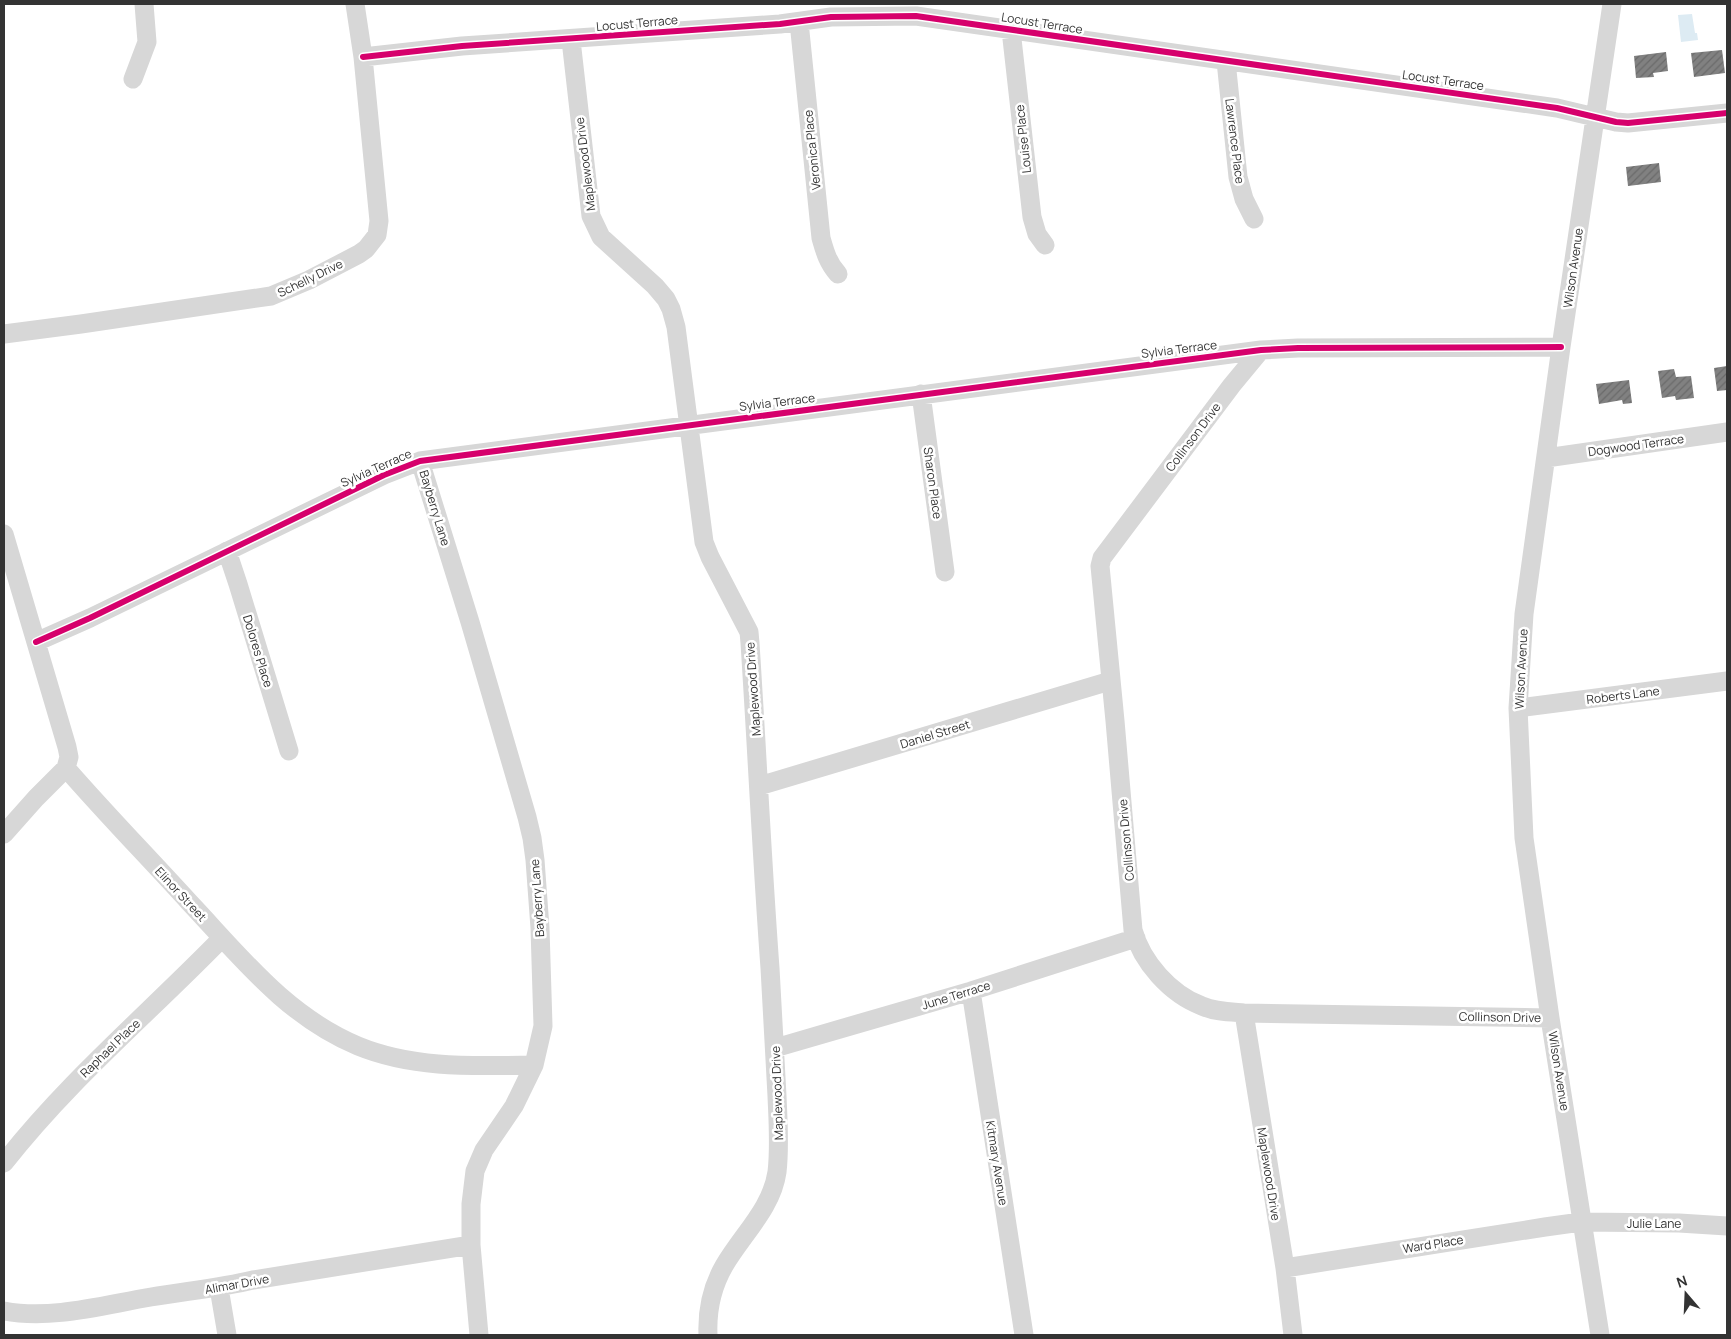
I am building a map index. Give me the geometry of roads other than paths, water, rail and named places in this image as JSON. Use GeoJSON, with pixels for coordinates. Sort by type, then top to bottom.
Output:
{"type":"FeatureCollection","features":[{"type":"Feature","properties":{"kind":"street"},"geometry":{"type":"LineString","coordinates":[[133,79],[146,42],[144,4]]}},
{"type":"Feature","properties":{"kind":"street","name":"Schelly Drive"},"geometry":{"type":"LineString","coordinates":[[4,334],[271,296],[309,280],[366,249],[377,235],[379,221],[363,57],[355,4]]}},
{"type":"Feature","properties":{"kind":"street","name":"Wilson Avenue"},"geometry":{"type":"LineString","coordinates":[[1600,1335],[1581,1222],[1524,838],[1518,708],[1524,614],[1561,347],[1612,4]]}},
{"type":"Feature","properties":{"kind":"street","name":"Locust Terrace"},"geometry":{"type":"LineString","coordinates":[[363,57],[462,46],[571,40],[800,22],[830,10],[916,16],[1226,60],[1557,108],[1616,122],[1628,123],[1727,113]]}},
{"type":"Feature","properties":{"kind":"street","name":"Veronica Place"},"geometry":{"type":"LineString","coordinates":[[800,22],[821,238],[824,251],[838,274]]}},
{"type":"Feature","properties":{"kind":"street","name":"Louise Place"},"geometry":{"type":"LineString","coordinates":[[1011,30],[1032,217],[1037,234],[1045,245]]}},
{"type":"Feature","properties":{"kind":"street","name":"Maplewood Drive"},"geometry":{"type":"LineString","coordinates":[[571,40],[591,216],[601,237],[655,286],[671,309],[676,327],[704,542],[749,632],[760,786],[779,1144],[775,1182],[761,1212],[731,1255],[718,1278],[709,1310],[708,1335]]}},
{"type":"Feature","properties":{"kind":"street","name":"Lawrence Place"},"geometry":{"type":"LineString","coordinates":[[1226,60],[1238,177],[1244,198],[1254,219]]}},
{"type":"Feature","properties":{"kind":"street","name":"Sylvia Terrace"},"geometry":{"type":"LineString","coordinates":[[36,642],[384,475],[420,461],[688,424],[1261,350],[1298,348],[1561,347]]}},
{"type":"Feature","properties":{"kind":"street","name":"Collinson Drive"},"geometry":{"type":"LineString","coordinates":[[1261,350],[1102,558],[1100,566],[1133,930],[1142,953],[1171,988],[1188,1000],[1212,1010],[1244,1013],[1550,1018]]}},
{"type":"Feature","properties":{"kind":"street","name":"Sharon Place"},"geometry":{"type":"LineString","coordinates":[[921,394],[945,572]]}},
{"type":"Feature","properties":{"kind":"street","name":"Dogwood Terrace"},"geometry":{"type":"LineString","coordinates":[[1546,458],[1727,432]]}},
{"type":"Feature","properties":{"kind":"street","name":"Bayberry Lane"},"geometry":{"type":"LineString","coordinates":[[420,461],[470,622],[532,838],[540,928],[543,1026],[534,1065],[514,1106],[490,1140],[478,1163],[473,1182],[470,1245],[479,1335]]}},
{"type":"Feature","properties":{"kind":"street"},"geometry":{"type":"LineString","coordinates":[[4,534],[69,756],[66,768],[4,834]]}},
{"type":"Feature","properties":{"kind":"street","name":"Dolores Place"},"geometry":{"type":"LineString","coordinates":[[227,552],[288,751]]}},
{"type":"Feature","properties":{"kind":"street","name":"Daniel Street"},"geometry":{"type":"LineString","coordinates":[[760,786],[1110,681]]}},
{"type":"Feature","properties":{"kind":"street","name":"Roberts Lane"},"geometry":{"type":"LineString","coordinates":[[1518,708],[1727,681]]}},
{"type":"Feature","properties":{"kind":"street","name":"Elinor Street"},"geometry":{"type":"LineString","coordinates":[[66,768],[270,988],[297,1012],[322,1028],[358,1046],[391,1057],[425,1064],[534,1065]]}},
{"type":"Feature","properties":{"kind":"street","name":"Raphael Place"},"geometry":{"type":"LineString","coordinates":[[4,1164],[69,1088],[222,938]]}},
{"type":"Feature","properties":{"kind":"street","name":"June Terrace"},"geometry":{"type":"LineString","coordinates":[[775,1048],[970,991],[1136,938]]}},
{"type":"Feature","properties":{"kind":"street","name":"Kitmary Avenue"},"geometry":{"type":"LineString","coordinates":[[970,991],[1024,1335]]}},
{"type":"Feature","properties":{"kind":"street","name":"Maplewood Drive"},"geometry":{"type":"LineString","coordinates":[[1244,1013],[1293,1335]]}},
{"type":"Feature","properties":{"kind":"street","name":"Ward Place"},"geometry":{"type":"LineString","coordinates":[[1284,1268],[1545,1226],[1581,1222]]}},
{"type":"Feature","properties":{"kind":"street","name":"Julie Lane"},"geometry":{"type":"LineString","coordinates":[[1581,1222],[1679,1222],[1727,1226]]}},
{"type":"Feature","properties":{"kind":"street","name":"Alimar Drive"},"geometry":{"type":"LineString","coordinates":[[4,1311],[51,1314],[219,1288],[253,1280],[470,1245]]}},
{"type":"Feature","properties":{"kind":"street"},"geometry":{"type":"LineString","coordinates":[[219,1288],[227,1335]]}}]}
